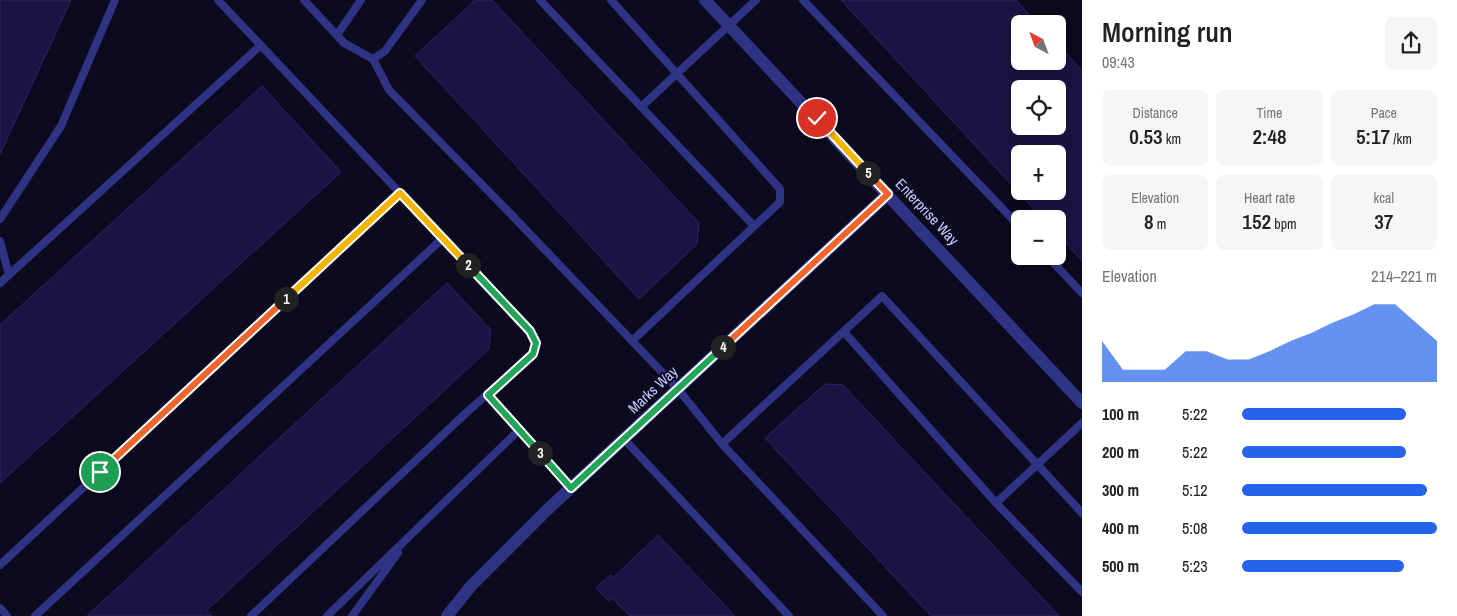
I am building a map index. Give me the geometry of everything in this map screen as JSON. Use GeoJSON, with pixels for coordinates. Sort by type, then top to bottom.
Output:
{"type":"FeatureCollection","features":[{"type":"Feature","properties":{"kind":"street","name":"Enterprise Way"},"geometry":{"type":"LineString","coordinates":[[705,0],[1082,402]]}},
{"type":"Feature","properties":{"kind":"street","name":"Marks Way"},"geometry":{"type":"LineString","coordinates":[[447,616],[470,586],[571,488],[888,194]]}},
{"type":"Feature","properties":{"kind":"lane"},"geometry":{"type":"LineString","coordinates":[[0,219],[61,126],[115,0]]}},
{"type":"Feature","properties":{"kind":"lane"},"geometry":{"type":"LineString","coordinates":[[218,0],[530,331],[536,343],[533,354],[467,412],[250,616]]}},
{"type":"Feature","properties":{"kind":"lane"},"geometry":{"type":"LineString","coordinates":[[304,0],[344,43],[373,59],[389,90],[678,389],[722,444],[883,616]]}},
{"type":"Feature","properties":{"kind":"lane"},"geometry":{"type":"LineString","coordinates":[[337,36],[361,0]]}},
{"type":"Feature","properties":{"kind":"lane"},"geometry":{"type":"LineString","coordinates":[[373,59],[385,51],[422,0]]}},
{"type":"Feature","properties":{"kind":"lane"},"geometry":{"type":"LineString","coordinates":[[540,0],[754,226]]}},
{"type":"Feature","properties":{"kind":"lane"},"geometry":{"type":"LineString","coordinates":[[611,0],[780,189],[780,202],[632,341]]}},
{"type":"Feature","properties":{"kind":"lane"},"geometry":{"type":"LineString","coordinates":[[642,107],[756,0]]}},
{"type":"Feature","properties":{"kind":"lane"},"geometry":{"type":"LineString","coordinates":[[803,0],[1011,219]]}},
{"type":"Feature","properties":{"kind":"lane"},"geometry":{"type":"LineString","coordinates":[[0,283],[261,45]]}},
{"type":"Feature","properties":{"kind":"lane"},"geometry":{"type":"LineString","coordinates":[[0,565],[400,193]]}},
{"type":"Feature","properties":{"kind":"lane"},"geometry":{"type":"LineString","coordinates":[[35,616],[443,238]]}},
{"type":"Feature","properties":{"kind":"lane"},"geometry":{"type":"LineString","coordinates":[[0,241],[9,275]]}},
{"type":"Feature","properties":{"kind":"lane"},"geometry":{"type":"LineString","coordinates":[[1056,265],[1082,292]]}},
{"type":"Feature","properties":{"kind":"lane"},"geometry":{"type":"LineString","coordinates":[[722,444],[882,296],[1082,513]]}},
{"type":"Feature","properties":{"kind":"lane"},"geometry":{"type":"LineString","coordinates":[[844,332],[996,503],[1082,592]]}},
{"type":"Feature","properties":{"kind":"lane"},"geometry":{"type":"LineString","coordinates":[[488,395],[571,488]]}},
{"type":"Feature","properties":{"kind":"lane"},"geometry":{"type":"LineString","coordinates":[[996,503],[1082,423]]}},
{"type":"Feature","properties":{"kind":"lane"},"geometry":{"type":"LineString","coordinates":[[327,616],[520,430]]}},
{"type":"Feature","properties":{"kind":"lane"},"geometry":{"type":"LineString","coordinates":[[624,439],[789,616]]}},
{"type":"Feature","properties":{"kind":"lane"},"geometry":{"type":"LineString","coordinates":[[352,616],[410,538]]}},
{"type":"Feature","properties":{"kind":"lane"},"geometry":{"type":"LineString","coordinates":[[0,608],[7,616]]}},
{"type":"Feature","properties":{"kind":"building"},"geometry":{"type":"Polygon","coordinates":[[[0,0],[71,0],[0,154],[0,0]]]}},
{"type":"Feature","properties":{"kind":"building"},"geometry":{"type":"Polygon","coordinates":[[[475,0],[492,0],[699,223],[697,244],[639,299],[415,56],[475,0]]]}},
{"type":"Feature","properties":{"kind":"building"},"geometry":{"type":"Polygon","coordinates":[[[841,0],[1016,0],[1030,15],[1011,15],[1011,70],[1066,70],[1066,53],[1082,71],[1082,261],[1066,243],[1066,210],[1035,210],[1025,200],[1066,200],[1066,145],[1011,145],[1011,184],[841,0]]]}},
{"type":"Feature","properties":{"kind":"building"},"geometry":{"type":"Polygon","coordinates":[[[262,86],[341,172],[0,483],[0,325],[262,86]]]}},
{"type":"Feature","properties":{"kind":"building"},"geometry":{"type":"Polygon","coordinates":[[[447,283],[491,330],[489,349],[207,610],[212,616],[87,616],[447,283]]]}},
{"type":"Feature","properties":{"kind":"building"},"geometry":{"type":"Polygon","coordinates":[[[825,384],[843,385],[1059,616],[931,616],[765,438],[825,384]]]}},
{"type":"Feature","properties":{"kind":"building"},"geometry":{"type":"Polygon","coordinates":[[[658,535],[735,616],[630,616],[612,598],[609,601],[596,588],[610,575],[613,578],[658,535]]]}},
{"type":"Feature","properties":{"kind":"route"},"geometry":{"type":"LineString","coordinates":[[100,472],[400,193],[530,331],[536,343],[533,354],[488,395],[571,488],[888,194],[817,118]]}}]}
